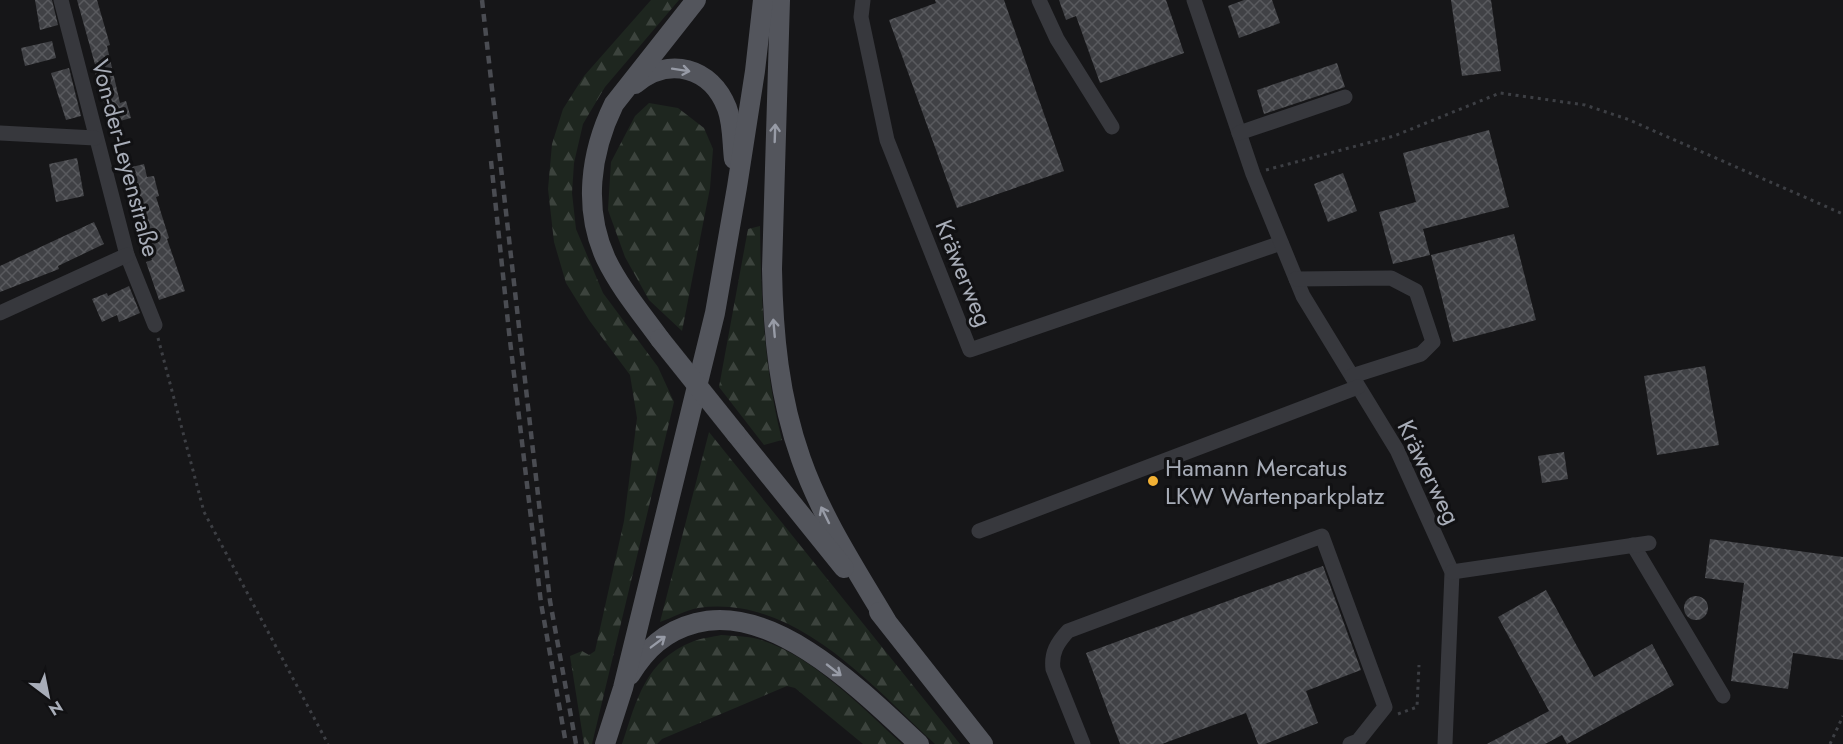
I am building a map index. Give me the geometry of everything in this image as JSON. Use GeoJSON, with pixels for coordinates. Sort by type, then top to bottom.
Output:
{"type":"FeatureCollection","features":[{"type":"Feature","properties":{"kind":"main road"},"geometry":{"type":"LineString","coordinates":[[696,0],[614,104],[605,123],[592,171],[594,226],[603,252],[616,277],[660,339],[983,744]]}},
{"type":"Feature","properties":{"kind":"main road"},"geometry":{"type":"LineString","coordinates":[[605,744],[623,688],[715,313],[755,71],[763,0]]}},
{"type":"Feature","properties":{"kind":"main road"},"geometry":{"type":"LineString","coordinates":[[780,0],[772,269],[774,321],[782,391],[801,460],[816,495],[832,529],[886,620]]}},
{"type":"Feature","properties":{"kind":"main road"},"geometry":{"type":"LineString","coordinates":[[614,104],[644,77],[656,70],[681,69],[705,78],[721,96],[729,117],[737,187]]}},
{"type":"Feature","properties":{"kind":"main road"},"geometry":{"type":"LineString","coordinates":[[623,688],[641,657],[668,634],[701,621],[735,620],[765,627],[799,645],[868,698],[919,744]]}},
{"type":"Feature","properties":{"kind":"street","name":"Von-der-Leyenstraße"},"geometry":{"type":"LineString","coordinates":[[61,0],[127,255],[155,325]]}},
{"type":"Feature","properties":{"kind":"street","name":"Kräwerweg"},"geometry":{"type":"LineString","coordinates":[[863,0],[861,17],[887,140],[970,350],[1281,243]]}},
{"type":"Feature","properties":{"kind":"street"},"geometry":{"type":"LineString","coordinates":[[1039,0],[1058,39],[1112,127]]}},
{"type":"Feature","properties":{"kind":"street","name":"Kräwerweg"},"geometry":{"type":"LineString","coordinates":[[1194,0],[1253,174],[1303,296],[1397,450],[1452,572],[1445,744]]}},
{"type":"Feature","properties":{"kind":"street"},"geometry":{"type":"LineString","coordinates":[[1239,133],[1345,97]]}},
{"type":"Feature","properties":{"kind":"street"},"geometry":{"type":"LineString","coordinates":[[0,133],[95,138]]}},
{"type":"Feature","properties":{"kind":"street"},"geometry":{"type":"LineString","coordinates":[[0,313],[127,255]]}},
{"type":"Feature","properties":{"kind":"street"},"geometry":{"type":"LineString","coordinates":[[980,531],[1421,354],[1433,342],[1416,291],[1390,278],[1296,279]]}},
{"type":"Feature","properties":{"kind":"street"},"geometry":{"type":"LineString","coordinates":[[1083,744],[1053,669],[1052,658],[1055,649],[1068,631],[1322,536],[1385,707],[1356,743]]}},
{"type":"Feature","properties":{"kind":"street"},"geometry":{"type":"LineString","coordinates":[[1452,572],[1649,543]]}},
{"type":"Feature","properties":{"kind":"street"},"geometry":{"type":"LineString","coordinates":[[1633,545],[1723,696]]}},
{"type":"Feature","properties":{"kind":"path"},"geometry":{"type":"LineString","coordinates":[[1253,174],[1394,136],[1500,93],[1585,105],[1627,118],[1843,214]]}},
{"type":"Feature","properties":{"kind":"path"},"geometry":{"type":"LineString","coordinates":[[155,325],[204,512],[328,744]]}},
{"type":"Feature","properties":{"kind":"path"},"geometry":{"type":"LineString","coordinates":[[1372,723],[1416,707],[1419,666]]}},
{"type":"Feature","properties":{"kind":"path"},"geometry":{"type":"LineString","coordinates":[[1830,744],[1843,716]]}},
{"type":"Feature","properties":{"kind":"green space"},"geometry":{"type":"Polygon","coordinates":[[[651,0],[679,0],[605,87],[583,124],[574,163],[572,193],[576,229],[603,293],[658,367],[674,402],[592,744],[584,744],[570,656],[582,651],[589,655],[595,651],[624,521],[637,418],[630,375],[589,320],[566,283],[554,242],[548,189],[552,144],[563,109],[584,76],[651,0]]]}},
{"type":"Feature","properties":{"kind":"green space"},"geometry":{"type":"Polygon","coordinates":[[[649,103],[678,108],[704,128],[713,149],[710,188],[682,331],[649,300],[625,257],[608,210],[611,162],[635,116],[649,103]]]}},
{"type":"Feature","properties":{"kind":"green space"},"geometry":{"type":"Polygon","coordinates":[[[760,226],[761,280],[767,360],[782,440],[764,445],[719,387],[748,229],[760,226]]]}},
{"type":"Feature","properties":{"kind":"green space"},"geometry":{"type":"Polygon","coordinates":[[[709,432],[960,744],[935,744],[857,671],[798,629],[767,615],[733,607],[698,608],[660,622],[709,432]]]}},
{"type":"Feature","properties":{"kind":"green space"},"geometry":{"type":"Polygon","coordinates":[[[721,635],[758,639],[797,657],[834,683],[902,744],[863,744],[795,688],[787,686],[662,739],[657,744],[622,744],[638,697],[654,670],[677,649],[697,640],[721,635]]]}},
{"type":"Feature","properties":{"kind":"building"},"geometry":{"type":"Polygon","coordinates":[[[35,0],[52,0],[58,25],[40,30],[35,0]]]}},
{"type":"Feature","properties":{"kind":"building"},"geometry":{"type":"Polygon","coordinates":[[[77,0],[97,0],[110,45],[107,46],[120,103],[126,101],[131,118],[109,124],[77,0]]]}},
{"type":"Feature","properties":{"kind":"building"},"geometry":{"type":"Polygon","coordinates":[[[935,0],[1004,0],[1064,171],[957,208],[889,20],[936,3],[935,0]]]}},
{"type":"Feature","properties":{"kind":"building"},"geometry":{"type":"Polygon","coordinates":[[[1059,0],[1166,0],[1184,53],[1100,83],[1076,16],[1066,20],[1059,0]]]}},
{"type":"Feature","properties":{"kind":"building"},"geometry":{"type":"Polygon","coordinates":[[[1244,0],[1272,0],[1280,23],[1239,38],[1228,6],[1244,0]]]}},
{"type":"Feature","properties":{"kind":"building"},"geometry":{"type":"Polygon","coordinates":[[[1451,0],[1491,0],[1501,71],[1462,76],[1451,0]]]}},
{"type":"Feature","properties":{"kind":"building"},"geometry":{"type":"Polygon","coordinates":[[[52,41],[56,58],[25,66],[21,48],[52,41]]]}},
{"type":"Feature","properties":{"kind":"building"},"geometry":{"type":"Polygon","coordinates":[[[1337,63],[1345,87],[1264,114],[1257,90],[1337,63]]]}},
{"type":"Feature","properties":{"kind":"building"},"geometry":{"type":"Polygon","coordinates":[[[69,68],[81,116],[66,120],[51,73],[69,68]]]}},
{"type":"Feature","properties":{"kind":"building"},"geometry":{"type":"Polygon","coordinates":[[[1489,130],[1509,207],[1423,229],[1430,255],[1393,264],[1379,212],[1416,202],[1403,153],[1489,130]]]}},
{"type":"Feature","properties":{"kind":"building"},"geometry":{"type":"Polygon","coordinates":[[[77,158],[84,196],[56,202],[49,164],[77,158]]]}},
{"type":"Feature","properties":{"kind":"building"},"geometry":{"type":"Polygon","coordinates":[[[144,164],[147,177],[154,176],[159,196],[156,197],[169,238],[167,239],[185,291],[159,300],[146,262],[152,260],[134,203],[132,203],[124,169],[144,164]]]}},
{"type":"Feature","properties":{"kind":"building"},"geometry":{"type":"Polygon","coordinates":[[[1343,173],[1357,211],[1328,222],[1314,184],[1343,173]]]}},
{"type":"Feature","properties":{"kind":"building"},"geometry":{"type":"Polygon","coordinates":[[[94,222],[104,244],[58,266],[59,269],[0,292],[0,266],[94,222]]]}},
{"type":"Feature","properties":{"kind":"building"},"geometry":{"type":"Polygon","coordinates":[[[1514,234],[1536,320],[1453,342],[1431,255],[1514,234]]]}},
{"type":"Feature","properties":{"kind":"building"},"geometry":{"type":"Polygon","coordinates":[[[129,286],[140,313],[119,322],[117,315],[102,322],[92,299],[107,293],[108,296],[129,286]]]}},
{"type":"Feature","properties":{"kind":"building"},"geometry":{"type":"Polygon","coordinates":[[[1705,366],[1719,445],[1657,455],[1644,376],[1705,366]]]}},
{"type":"Feature","properties":{"kind":"building"},"geometry":{"type":"Polygon","coordinates":[[[1564,452],[1568,479],[1542,483],[1538,456],[1564,452]]]}},
{"type":"Feature","properties":{"kind":"building"},"geometry":{"type":"Polygon","coordinates":[[[1710,539],[1843,557],[1843,660],[1793,653],[1788,689],[1731,681],[1744,583],[1705,578],[1710,539]]]}},
{"type":"Feature","properties":{"kind":"building"},"geometry":{"type":"Polygon","coordinates":[[[1323,566],[1361,670],[1306,691],[1318,723],[1265,744],[1258,744],[1246,713],[1162,744],[1120,744],[1086,653],[1323,566]]]}},
{"type":"Feature","properties":{"kind":"building"},"geometry":{"type":"Polygon","coordinates":[[[1546,590],[1594,677],[1652,644],[1674,685],[1567,744],[1562,735],[1545,744],[1487,744],[1549,711],[1498,617],[1546,590]]]}},
{"type":"Feature","properties":{"kind":"building"},"geometry":{"type":"Polygon","coordinates":[[[1696,596],[1704,600],[1708,608],[1704,616],[1696,620],[1688,616],[1684,608],[1688,600],[1696,596]]]}},
{"type":"Feature","properties":{"kind":"railway"},"geometry":{"type":"LineString","coordinates":[[482,0],[550,601],[576,744]]}},
{"type":"Feature","properties":{"kind":"railway"},"geometry":{"type":"LineString","coordinates":[[491,161],[541,603],[566,744]]}},
{"type":"Feature","properties":{"kind":"place","name":"Hamann Mercatus LKW Wartenparkplatz"},"geometry":{"type":"Point","coordinates":[1153,481]}}]}
